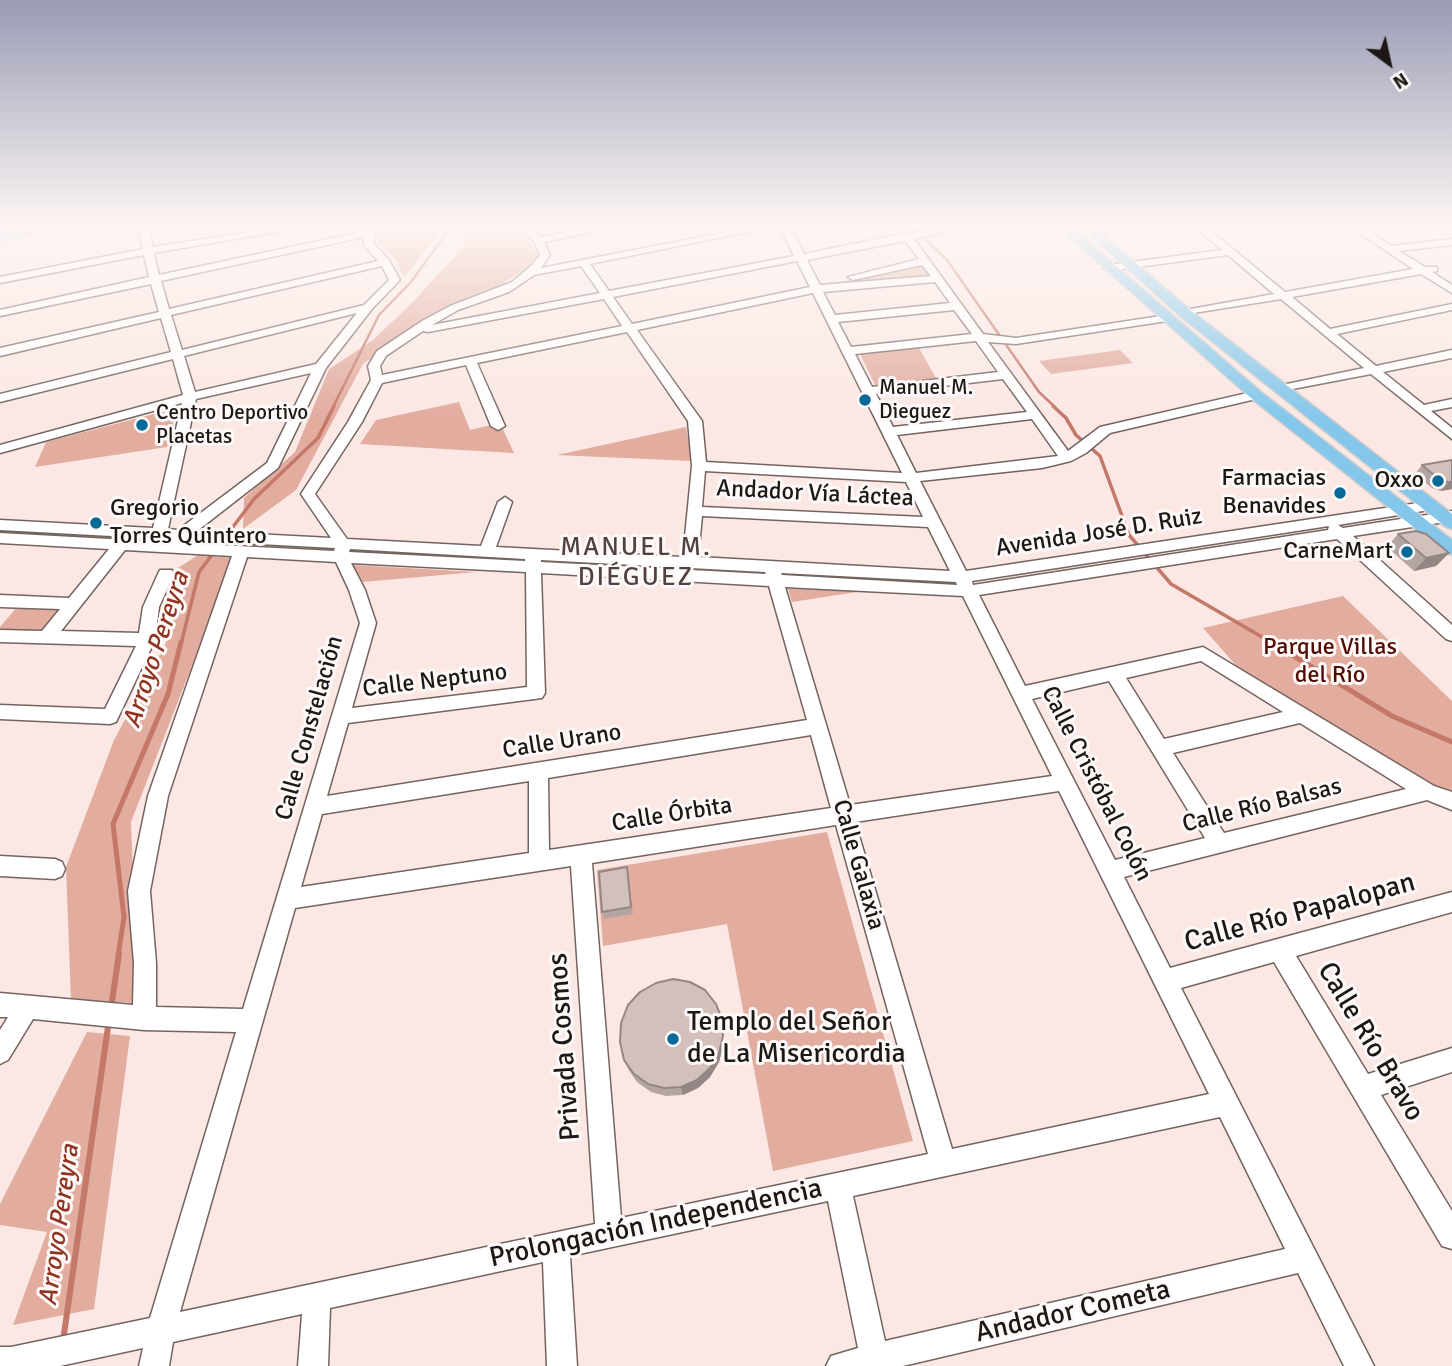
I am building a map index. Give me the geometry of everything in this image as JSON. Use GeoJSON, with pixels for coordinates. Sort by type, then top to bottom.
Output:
{"type":"FeatureCollection","features":[{"type":"Feature","properties":{"kind":"main road"},"geometry":{"type":"LineString","coordinates":[[1135,291],[1256,395],[1452,549]]}},
{"type":"Feature","properties":{"kind":"main road"},"geometry":{"type":"LineString","coordinates":[[1159,291],[1281,389],[1447,514]]}},
{"type":"Feature","properties":{"kind":"street"},"geometry":{"type":"LineString","coordinates":[[0,313],[105,291]]}},
{"type":"Feature","properties":{"kind":"street"},"geometry":{"type":"LineString","coordinates":[[155,540],[190,397],[175,355],[158,291]]}},
{"type":"Feature","properties":{"kind":"street"},"geometry":{"type":"LineString","coordinates":[[0,352],[263,291]]}},
{"type":"Feature","properties":{"kind":"street"},"geometry":{"type":"LineString","coordinates":[[175,541],[273,466],[320,367],[384,291]]}},
{"type":"Feature","properties":{"kind":"street","name":"Calle Constelación"},"geometry":{"type":"LineString","coordinates":[[154,1366],[161,1329],[368,623],[342,550],[307,494],[355,422],[377,380],[374,366],[381,354],[453,308],[503,291]]}},
{"type":"Feature","properties":{"kind":"street"},"geometry":{"type":"LineString","coordinates":[[604,291],[695,421],[699,466],[690,562]]}},
{"type":"Feature","properties":{"kind":"street"},"geometry":{"type":"LineString","coordinates":[[419,330],[623,291]]}},
{"type":"Feature","properties":{"kind":"street"},"geometry":{"type":"LineString","coordinates":[[377,380],[799,291]]}},
{"type":"Feature","properties":{"kind":"street","name":"Calle Cristóbal Colón"},"geometry":{"type":"LineString","coordinates":[[818,291],[1359,1366]]}},
{"type":"Feature","properties":{"kind":"street"},"geometry":{"type":"LineString","coordinates":[[946,291],[1066,458]]}},
{"type":"Feature","properties":{"kind":"street"},"geometry":{"type":"LineString","coordinates":[[1277,291],[1452,435]]}},
{"type":"Feature","properties":{"kind":"street"},"geometry":{"type":"LineString","coordinates":[[1185,313],[1324,291]]}},
{"type":"Feature","properties":{"kind":"street"},"geometry":{"type":"LineString","coordinates":[[832,319],[957,306]]}},
{"type":"Feature","properties":{"kind":"street"},"geometry":{"type":"LineString","coordinates":[[0,398],[368,307]]}},
{"type":"Feature","properties":{"kind":"street"},"geometry":{"type":"LineString","coordinates":[[1328,333],[1452,307]]}},
{"type":"Feature","properties":{"kind":"street"},"geometry":{"type":"LineString","coordinates":[[847,351],[979,337],[1016,341],[1167,318]]}},
{"type":"Feature","properties":{"kind":"street"},"geometry":{"type":"LineString","coordinates":[[1281,389],[1452,354]]}},
{"type":"Feature","properties":{"kind":"street"},"geometry":{"type":"LineString","coordinates":[[470,361],[498,426]]}},
{"type":"Feature","properties":{"kind":"street"},"geometry":{"type":"LineString","coordinates":[[0,449],[190,397],[320,367]]}},
{"type":"Feature","properties":{"kind":"street"},"geometry":{"type":"LineString","coordinates":[[868,391],[1007,375]]}},
{"type":"Feature","properties":{"kind":"street"},"geometry":{"type":"LineString","coordinates":[[699,466],[912,478],[1042,464],[1066,458],[1081,450],[1105,430],[1256,395]]}},
{"type":"Feature","properties":{"kind":"street"},"geometry":{"type":"LineString","coordinates":[[1421,410],[1452,403]]}},
{"type":"Feature","properties":{"kind":"street"},"geometry":{"type":"LineString","coordinates":[[888,432],[1035,415]]}},
{"type":"Feature","properties":{"kind":"street"},"geometry":{"type":"LineString","coordinates":[[487,551],[505,502]]}},
{"type":"Feature","properties":{"kind":"street","name":"Andador Vía Láctea"},"geometry":{"type":"LineString","coordinates":[[695,511],[934,522]]}},
{"type":"Feature","properties":{"kind":"street","name":"Avenida José D. Ruiz"},"geometry":{"type":"LineString","coordinates":[[965,584],[1156,547],[1333,527],[1411,515],[1447,514]]}},
{"type":"Feature","properties":{"kind":"street"},"geometry":{"type":"LineString","coordinates":[[0,526],[12,534],[121,544],[155,540]]}},
{"type":"Feature","properties":{"kind":"street"},"geometry":{"type":"LineString","coordinates":[[1333,527],[1452,635]]}},
{"type":"Feature","properties":{"kind":"street","name":"Avenida José D. Ruiz"},"geometry":{"type":"LineString","coordinates":[[965,584],[1144,564],[1333,527]]}},
{"type":"Feature","properties":{"kind":"street"},"geometry":{"type":"LineString","coordinates":[[12,534],[175,541],[239,547],[487,551],[533,560],[690,562],[774,573]]}},
{"type":"Feature","properties":{"kind":"street"},"geometry":{"type":"LineString","coordinates":[[0,552],[12,534]]}},
{"type":"Feature","properties":{"kind":"street"},"geometry":{"type":"LineString","coordinates":[[47,637],[121,544]]}},
{"type":"Feature","properties":{"kind":"street"},"geometry":{"type":"LineString","coordinates":[[139,1018],[145,962],[139,891],[158,796],[239,547]]}},
{"type":"Feature","properties":{"kind":"street"},"geometry":{"type":"LineString","coordinates":[[342,550],[965,584]]}},
{"type":"Feature","properties":{"kind":"street","name":"Calle Neptuno"},"geometry":{"type":"LineString","coordinates":[[340,717],[536,693],[533,560]]}},
{"type":"Feature","properties":{"kind":"street","name":"Calle Galaxia"},"geometry":{"type":"LineString","coordinates":[[774,573],[944,1164]]}},
{"type":"Feature","properties":{"kind":"street"},"geometry":{"type":"LineString","coordinates":[[0,712],[110,717],[147,640],[151,607],[166,574]]}},
{"type":"Feature","properties":{"kind":"street"},"geometry":{"type":"LineString","coordinates":[[0,601],[73,604]]}},
{"type":"Feature","properties":{"kind":"street"},"geometry":{"type":"LineString","coordinates":[[0,636],[147,640]]}},
{"type":"Feature","properties":{"kind":"street"},"geometry":{"type":"LineString","coordinates":[[1020,694],[1203,654],[1427,792],[1452,801]]}},
{"type":"Feature","properties":{"kind":"street"},"geometry":{"type":"LineString","coordinates":[[1114,674],[1219,843]]}},
{"type":"Feature","properties":{"kind":"street"},"geometry":{"type":"LineString","coordinates":[[1160,748],[1300,716]]}},
{"type":"Feature","properties":{"kind":"street","name":"Calle Urano"},"geometry":{"type":"LineString","coordinates":[[314,807],[818,726]]}},
{"type":"Feature","properties":{"kind":"street"},"geometry":{"type":"LineString","coordinates":[[538,771],[540,861]]}},
{"type":"Feature","properties":{"kind":"street","name":"Calle Órbita"},"geometry":{"type":"LineString","coordinates":[[287,899],[1065,782]]}},
{"type":"Feature","properties":{"kind":"street","name":"Calle Río Balsas"},"geometry":{"type":"LineString","coordinates":[[1111,871],[1427,792]]}},
{"type":"Feature","properties":{"kind":"street","name":"Privada Cosmos"},"geometry":{"type":"LineString","coordinates":[[581,855],[609,1234]]}},
{"type":"Feature","properties":{"kind":"street"},"geometry":{"type":"LineString","coordinates":[[0,866],[55,869]]}},
{"type":"Feature","properties":{"kind":"street","name":"Calle Río Papalopan"},"geometry":{"type":"LineString","coordinates":[[1165,981],[1452,902]]}},
{"type":"Feature","properties":{"kind":"street","name":"Calle Río Bravo"},"geometry":{"type":"LineString","coordinates":[[1280,951],[1452,1236]]}},
{"type":"Feature","properties":{"kind":"street"},"geometry":{"type":"LineString","coordinates":[[0,1005],[139,1018],[251,1021]]}},
{"type":"Feature","properties":{"kind":"street"},"geometry":{"type":"LineString","coordinates":[[0,1052],[27,1007]]}},
{"type":"Feature","properties":{"kind":"street"},"geometry":{"type":"LineString","coordinates":[[1363,1088],[1452,1060]]}},
{"type":"Feature","properties":{"kind":"street","name":"Prolongación Independencia"},"geometry":{"type":"LineString","coordinates":[[6,1362],[1226,1103]]}},
{"type":"Feature","properties":{"kind":"street"},"geometry":{"type":"LineString","coordinates":[[838,1186],[875,1362]]}},
{"type":"Feature","properties":{"kind":"street"},"geometry":{"type":"LineString","coordinates":[[556,1246],[562,1366]]}},
{"type":"Feature","properties":{"kind":"street","name":"Andador Cometa"},"geometry":{"type":"LineString","coordinates":[[841,1366],[875,1362],[1304,1258]]}},
{"type":"Feature","properties":{"kind":"street"},"geometry":{"type":"LineString","coordinates":[[313,1366],[317,1297]]}},
{"type":"Feature","properties":{"kind":"green space"},"geometry":{"type":"Polygon","coordinates":[[[423,291],[485,291],[450,304],[363,364],[296,490],[243,529],[244,498],[295,452],[329,369],[373,340],[423,291]]]}},
{"type":"Feature","properties":{"kind":"green space"},"geometry":{"type":"Polygon","coordinates":[[[919,348],[936,378],[875,385],[860,354],[919,348]]]}},
{"type":"Feature","properties":{"kind":"green space"},"geometry":{"type":"Polygon","coordinates":[[[1120,350],[1133,363],[1051,374],[1039,361],[1120,350]]]}},
{"type":"Feature","properties":{"kind":"green space"},"geometry":{"type":"Polygon","coordinates":[[[459,402],[470,430],[500,423],[514,453],[360,444],[376,420],[459,402]]]}},
{"type":"Feature","properties":{"kind":"green space","name":"Centro Deportivo Placetas"},"geometry":{"type":"Polygon","coordinates":[[[177,408],[167,447],[35,467],[46,442],[177,408]]]}},
{"type":"Feature","properties":{"kind":"green space"},"geometry":{"type":"Polygon","coordinates":[[[686,427],[692,461],[557,455],[686,427]]]}},
{"type":"Feature","properties":{"kind":"green space"},"geometry":{"type":"Polygon","coordinates":[[[198,555],[234,558],[131,822],[138,1003],[71,1000],[66,867],[114,740],[166,643],[178,568],[198,555]]]}},
{"type":"Feature","properties":{"kind":"green space"},"geometry":{"type":"Polygon","coordinates":[[[353,565],[476,572],[363,582],[353,565]]]}},
{"type":"Feature","properties":{"kind":"green space"},"geometry":{"type":"Polygon","coordinates":[[[788,589],[870,590],[792,602],[788,589]]]}},
{"type":"Feature","properties":{"kind":"green space","name":"Parque Villas del Río"},"geometry":{"type":"Polygon","coordinates":[[[1343,596],[1452,701],[1452,794],[1416,781],[1248,679],[1203,628],[1343,596]]]}},
{"type":"Feature","properties":{"kind":"green space"},"geometry":{"type":"Polygon","coordinates":[[[17,607],[65,608],[46,634],[0,632],[0,627],[17,607]]]}},
{"type":"Feature","properties":{"kind":"green space"},"geometry":{"type":"Polygon","coordinates":[[[827,832],[913,1141],[773,1171],[727,924],[603,946],[597,870],[827,832]]]}},
{"type":"Feature","properties":{"kind":"green space"},"geometry":{"type":"Polygon","coordinates":[[[87,1032],[130,1036],[94,1309],[13,1325],[47,1232],[0,1225],[0,1204],[87,1032]]]}},
{"type":"Feature","properties":{"kind":"building"},"geometry":{"type":"Polygon","coordinates":[[[1452,460],[1452,482],[1440,480],[1422,465],[1452,460]]]}},
{"type":"Feature","properties":{"kind":"building"},"geometry":{"type":"Polygon","coordinates":[[[1416,531],[1426,534],[1449,553],[1426,558],[1398,534],[1416,531]]]}},
{"type":"Feature","properties":{"kind":"building"},"geometry":{"type":"Polygon","coordinates":[[[627,867],[631,907],[602,912],[599,872],[627,867]]]}},
{"type":"Feature","properties":{"kind":"building","name":"Templo del Señor de La Misericordia"},"geometry":{"type":"Polygon","coordinates":[[[673,979],[690,982],[705,990],[716,1004],[722,1019],[723,1036],[719,1053],[710,1068],[697,1080],[681,1087],[664,1088],[648,1084],[634,1074],[624,1060],[620,1042],[621,1023],[628,1005],[640,992],[656,983],[673,979]]]}},
{"type":"Feature","properties":{"kind":"waterway","name":"Arroyo Pereyra"},"geometry":{"type":"LineString","coordinates":[[333,407],[379,315],[403,291]]}},
{"type":"Feature","properties":{"kind":"waterway"},"geometry":{"type":"LineString","coordinates":[[968,291],[1039,392],[1055,407]]}},
{"type":"Feature","properties":{"kind":"waterway","name":"Arroyo Pereyra"},"geometry":{"type":"LineString","coordinates":[[181,644],[199,572],[254,499],[318,438],[334,406]]}},
{"type":"Feature","properties":{"kind":"waterway"},"geometry":{"type":"LineString","coordinates":[[1053,406],[1066,418],[1076,435],[1100,456],[1129,535],[1171,584],[1274,644]]}},
{"type":"Feature","properties":{"kind":"waterway","name":"Arroyo Pereyra"},"geometry":{"type":"LineString","coordinates":[[118,956],[124,917],[113,824],[168,694],[181,642]]}},
{"type":"Feature","properties":{"kind":"waterway"},"geometry":{"type":"LineString","coordinates":[[1271,642],[1392,716],[1452,742]]}},
{"type":"Feature","properties":{"kind":"waterway","name":"Arroyo Pereyra"},"geometry":{"type":"LineString","coordinates":[[111,1008],[119,954]]}},
{"type":"Feature","properties":{"kind":"waterway","name":"Arroyo Pereyra"},"geometry":{"type":"LineString","coordinates":[[63,1341],[109,1020]]}},
{"type":"Feature","properties":{"kind":"place","name":"Manuel M. Dieguez"},"geometry":{"type":"Point","coordinates":[865,400]}},
{"type":"Feature","properties":{"kind":"place","name":"Centro Deportivo Placetas"},"geometry":{"type":"Point","coordinates":[142,425]}},
{"type":"Feature","properties":{"kind":"place","name":"Oxxo"},"geometry":{"type":"Point","coordinates":[1438,481]}},
{"type":"Feature","properties":{"kind":"place","name":"Farmacias Benavides"},"geometry":{"type":"Point","coordinates":[1340,493]}},
{"type":"Feature","properties":{"kind":"place","name":"Gregorio Torres Quintero"},"geometry":{"type":"Point","coordinates":[96,523]}},
{"type":"Feature","properties":{"kind":"place","name":"CarneMart"},"geometry":{"type":"Point","coordinates":[1407,552]}},
{"type":"Feature","properties":{"kind":"place","name":"Templo del Señor de La Misericordia"},"geometry":{"type":"Point","coordinates":[673,1039]}},
{"type":"Feature","properties":{"kind":"district","name":"MANUEL M. DIÉGUEZ"},"geometry":{"type":"Point","coordinates":[636,563]}}]}
